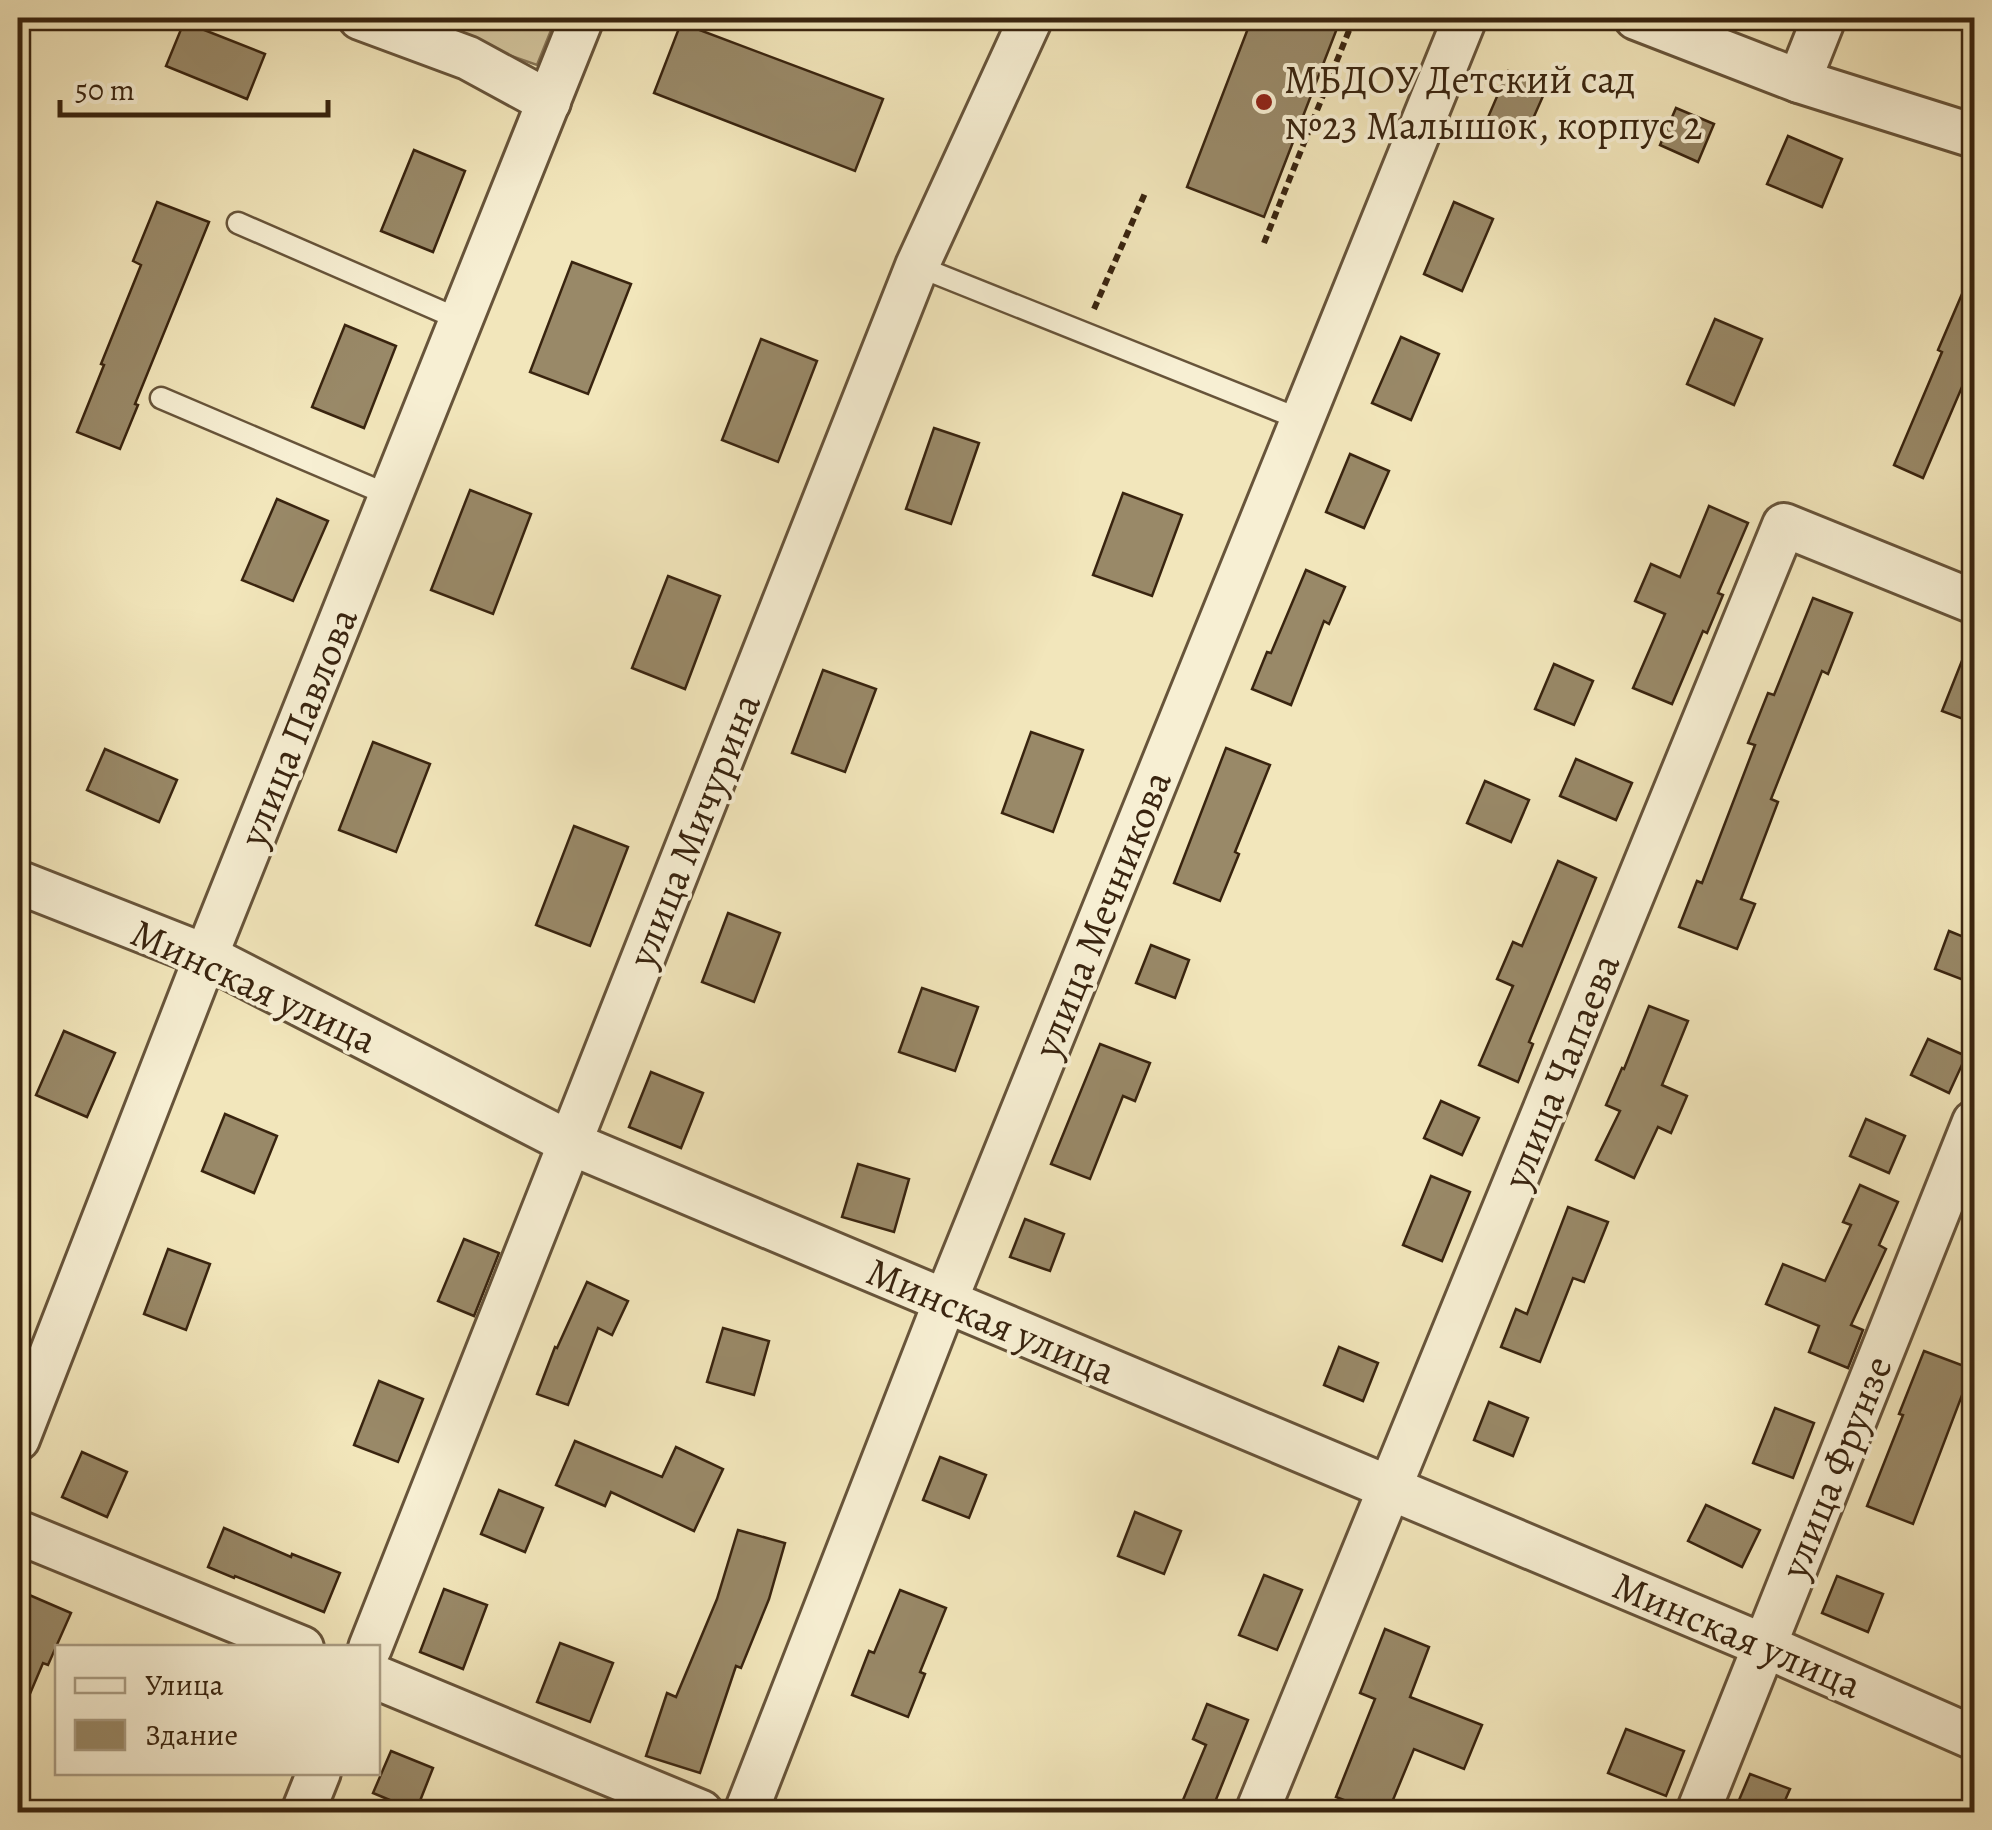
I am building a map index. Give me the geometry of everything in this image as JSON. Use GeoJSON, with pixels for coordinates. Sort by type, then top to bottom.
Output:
{"type":"FeatureCollection","features":[{"type":"Feature","properties":{"kind":"street"},"geometry":{"type":"LineString","coordinates":[[360,18],[468,58],[549,102]]}},
{"type":"Feature","properties":{"kind":"street","name":"улица Павлова"},"geometry":{"type":"LineString","coordinates":[[18,1439],[206,956],[582,18]]}},
{"type":"Feature","properties":{"kind":"street","name":"улица Мичурина"},"geometry":{"type":"LineString","coordinates":[[371,1645],[917,266],[1031,18]]}},
{"type":"Feature","properties":{"kind":"street","name":"улица Мечникова"},"geometry":{"type":"LineString","coordinates":[[746,1812],[945,1302],[1464,18]]}},
{"type":"Feature","properties":{"kind":"street"},"geometry":{"type":"LineString","coordinates":[[1636,18],[1798,81],[1974,136]]}},
{"type":"Feature","properties":{"kind":"street"},"geometry":{"type":"LineString","coordinates":[[1798,81],[1824,18]]}},
{"type":"Feature","properties":{"kind":"street","name":"улица Чапаева"},"geometry":{"type":"LineString","coordinates":[[1257,1812],[1784,525],[1973,599]]}},
{"type":"Feature","properties":{"kind":"street","name":"Минская улица"},"geometry":{"type":"LineString","coordinates":[[18,882],[206,956],[570,1143],[1974,1738]]}},
{"type":"Feature","properties":{"kind":"street","name":"улица Фрунзе"},"geometry":{"type":"LineString","coordinates":[[1698,1812],[1974,1122]]}},
{"type":"Feature","properties":{"kind":"street"},"geometry":{"type":"LineString","coordinates":[[18,1532],[295,1645]]}},
{"type":"Feature","properties":{"kind":"street"},"geometry":{"type":"LineString","coordinates":[[380,1679],[701,1812]]}},
{"type":"Feature","properties":{"kind":"street"},"geometry":{"type":"LineString","coordinates":[[303,1812],[319,1775]]}},
{"type":"Feature","properties":{"kind":"lane"},"geometry":{"type":"LineString","coordinates":[[238,223],[461,320]]}},
{"type":"Feature","properties":{"kind":"lane"},"geometry":{"type":"LineString","coordinates":[[917,266],[1302,420]]}},
{"type":"Feature","properties":{"kind":"lane"},"geometry":{"type":"LineString","coordinates":[[160,398],[390,496]]}},
{"type":"Feature","properties":{"kind":"path"},"geometry":{"type":"LineString","coordinates":[[1264,243],[1354,18]]}},
{"type":"Feature","properties":{"kind":"path"},"geometry":{"type":"LineString","coordinates":[[1083,332],[1146,192]]}},
{"type":"Feature","properties":{"kind":"shaded area"},"geometry":{"type":"Polygon","coordinates":[[[402,18],[556,18],[537,65],[402,18]]]}},
{"type":"Feature","properties":{"kind":"building","name":"МБДОУ Детский сад №23 Малышок, корпус 2"},"geometry":{"type":"Polygon","coordinates":[[[1252,18],[1341,18],[1264,217],[1187,187],[1252,18]]]}},
{"type":"Feature","properties":{"kind":"building"},"geometry":{"type":"Polygon","coordinates":[[[184,22],[265,54],[247,99],[166,66],[184,22]]]}},
{"type":"Feature","properties":{"kind":"building"},"geometry":{"type":"Polygon","coordinates":[[[681,23],[883,99],[855,171],[654,93],[681,23]]]}},
{"type":"Feature","properties":{"kind":"building"},"geometry":{"type":"Polygon","coordinates":[[[1508,71],[1547,87],[1524,139],[1486,122],[1508,71]]]}},
{"type":"Feature","properties":{"kind":"building"},"geometry":{"type":"Polygon","coordinates":[[[1676,108],[1714,124],[1698,162],[1660,145],[1676,108]]]}},
{"type":"Feature","properties":{"kind":"building"},"geometry":{"type":"Polygon","coordinates":[[[1788,136],[1842,159],[1822,207],[1767,184],[1788,136]]]}},
{"type":"Feature","properties":{"kind":"building"},"geometry":{"type":"Polygon","coordinates":[[[414,150],[465,171],[433,252],[381,231],[414,150]]]}},
{"type":"Feature","properties":{"kind":"building"},"geometry":{"type":"Polygon","coordinates":[[[157,202],[209,222],[120,449],[77,432],[141,265],[133,261],[157,202]]]}},
{"type":"Feature","properties":{"kind":"building"},"geometry":{"type":"Polygon","coordinates":[[[1454,202],[1493,219],[1462,291],[1424,274],[1454,202]]]}},
{"type":"Feature","properties":{"kind":"building"},"geometry":{"type":"Polygon","coordinates":[[[572,262],[631,284],[588,394],[530,372],[572,262]]]}},
{"type":"Feature","properties":{"kind":"building"},"geometry":{"type":"Polygon","coordinates":[[[1974,266],[1974,359],[1923,478],[1894,465],[1974,266]]]}},
{"type":"Feature","properties":{"kind":"building"},"geometry":{"type":"Polygon","coordinates":[[[1715,319],[1762,339],[1734,405],[1687,384],[1715,319]]]}},
{"type":"Feature","properties":{"kind":"building"},"geometry":{"type":"Polygon","coordinates":[[[345,325],[396,346],[364,428],[312,407],[345,325]]]}},
{"type":"Feature","properties":{"kind":"building"},"geometry":{"type":"Polygon","coordinates":[[[1401,337],[1439,354],[1411,420],[1372,403],[1401,337]]]}},
{"type":"Feature","properties":{"kind":"building"},"geometry":{"type":"Polygon","coordinates":[[[761,339],[817,361],[778,462],[722,440],[761,339]]]}},
{"type":"Feature","properties":{"kind":"building"},"geometry":{"type":"Polygon","coordinates":[[[934,428],[979,443],[951,524],[906,509],[934,428]]]}},
{"type":"Feature","properties":{"kind":"building"},"geometry":{"type":"Polygon","coordinates":[[[1350,454],[1389,471],[1364,528],[1326,512],[1350,454]]]}},
{"type":"Feature","properties":{"kind":"building"},"geometry":{"type":"Polygon","coordinates":[[[470,490],[531,514],[493,614],[431,590],[470,490]]]}},
{"type":"Feature","properties":{"kind":"building"},"geometry":{"type":"Polygon","coordinates":[[[1123,493],[1182,515],[1152,596],[1093,575],[1123,493]]]}},
{"type":"Feature","properties":{"kind":"building"},"geometry":{"type":"Polygon","coordinates":[[[277,499],[328,521],[293,601],[242,580],[277,499]]]}},
{"type":"Feature","properties":{"kind":"building"},"geometry":{"type":"Polygon","coordinates":[[[1709,506],[1748,523],[1718,593],[1723,595],[1672,704],[1633,688],[1665,614],[1635,601],[1651,564],[1680,577],[1709,506]]]}},
{"type":"Feature","properties":{"kind":"building"},"geometry":{"type":"Polygon","coordinates":[[[1306,570],[1345,587],[1329,624],[1324,621],[1291,705],[1252,689],[1306,570]]]}},
{"type":"Feature","properties":{"kind":"building"},"geometry":{"type":"Polygon","coordinates":[[[668,576],[720,596],[685,689],[632,668],[668,576]]]}},
{"type":"Feature","properties":{"kind":"building"},"geometry":{"type":"Polygon","coordinates":[[[1813,598],[1852,613],[1828,674],[1822,671],[1771,799],[1778,802],[1741,899],[1755,904],[1737,949],[1679,927],[1697,881],[1702,883],[1755,745],[1748,743],[1768,693],[1774,695],[1813,598]]]}},
{"type":"Feature","properties":{"kind":"building"},"geometry":{"type":"Polygon","coordinates":[[[1974,633],[1974,723],[1942,711],[1974,633]]]}},
{"type":"Feature","properties":{"kind":"building"},"geometry":{"type":"Polygon","coordinates":[[[1554,664],[1593,681],[1574,725],[1535,709],[1554,664]]]}},
{"type":"Feature","properties":{"kind":"building"},"geometry":{"type":"Polygon","coordinates":[[[823,670],[876,689],[845,772],[792,753],[823,670]]]}},
{"type":"Feature","properties":{"kind":"building"},"geometry":{"type":"Polygon","coordinates":[[[1031,732],[1083,750],[1053,832],[1002,813],[1031,732]]]}},
{"type":"Feature","properties":{"kind":"building"},"geometry":{"type":"Polygon","coordinates":[[[373,742],[430,764],[396,852],[339,830],[373,742]]]}},
{"type":"Feature","properties":{"kind":"building"},"geometry":{"type":"Polygon","coordinates":[[[1226,748],[1270,765],[1220,901],[1174,883],[1226,748]]]}},
{"type":"Feature","properties":{"kind":"building"},"geometry":{"type":"Polygon","coordinates":[[[105,749],[177,780],[159,822],[87,790],[105,749]]]}},
{"type":"Feature","properties":{"kind":"building"},"geometry":{"type":"Polygon","coordinates":[[[1576,759],[1632,783],[1616,820],[1560,796],[1576,759]]]}},
{"type":"Feature","properties":{"kind":"building"},"geometry":{"type":"Polygon","coordinates":[[[1485,781],[1529,800],[1511,842],[1467,823],[1485,781]]]}},
{"type":"Feature","properties":{"kind":"building"},"geometry":{"type":"Polygon","coordinates":[[[574,826],[628,847],[590,946],[536,925],[574,826]]]}},
{"type":"Feature","properties":{"kind":"building"},"geometry":{"type":"Polygon","coordinates":[[[1558,861],[1596,878],[1529,1042],[1533,1044],[1518,1082],[1479,1065],[1513,986],[1497,979],[1513,942],[1522,946],[1558,861]]]}},
{"type":"Feature","properties":{"kind":"building"},"geometry":{"type":"Polygon","coordinates":[[[728,913],[780,933],[754,1002],[702,982],[728,913]]]}},
{"type":"Feature","properties":{"kind":"building"},"geometry":{"type":"Polygon","coordinates":[[[1949,931],[1974,941],[1974,984],[1935,969],[1949,931]]]}},
{"type":"Feature","properties":{"kind":"building"},"geometry":{"type":"Polygon","coordinates":[[[1151,945],[1189,960],[1175,998],[1136,983],[1151,945]]]}},
{"type":"Feature","properties":{"kind":"building"},"geometry":{"type":"Polygon","coordinates":[[[922,988],[978,1007],[955,1071],[899,1052],[922,988]]]}},
{"type":"Feature","properties":{"kind":"building"},"geometry":{"type":"Polygon","coordinates":[[[1649,1006],[1688,1021],[1662,1085],[1687,1096],[1671,1133],[1658,1127],[1634,1178],[1596,1160],[1620,1111],[1606,1105],[1649,1006]]]}},
{"type":"Feature","properties":{"kind":"building"},"geometry":{"type":"Polygon","coordinates":[[[64,1031],[115,1053],[87,1117],[36,1095],[64,1031]]]}},
{"type":"Feature","properties":{"kind":"building"},"geometry":{"type":"Polygon","coordinates":[[[1928,1039],[1966,1056],[1949,1093],[1911,1075],[1928,1039]]]}},
{"type":"Feature","properties":{"kind":"building"},"geometry":{"type":"Polygon","coordinates":[[[1100,1044],[1150,1063],[1135,1101],[1123,1096],[1090,1179],[1051,1164],[1100,1044]]]}},
{"type":"Feature","properties":{"kind":"building"},"geometry":{"type":"Polygon","coordinates":[[[651,1072],[703,1093],[681,1148],[629,1127],[651,1072]]]}},
{"type":"Feature","properties":{"kind":"building"},"geometry":{"type":"Polygon","coordinates":[[[1441,1101],[1479,1118],[1462,1155],[1424,1138],[1441,1101]]]}},
{"type":"Feature","properties":{"kind":"building"},"geometry":{"type":"Polygon","coordinates":[[[225,1114],[277,1136],[254,1193],[202,1171],[225,1114]]]}},
{"type":"Feature","properties":{"kind":"building"},"geometry":{"type":"Polygon","coordinates":[[[1866,1119],[1905,1136],[1889,1173],[1850,1156],[1866,1119]]]}},
{"type":"Feature","properties":{"kind":"building"},"geometry":{"type":"Polygon","coordinates":[[[858,1164],[909,1179],[894,1232],[842,1217],[858,1164]]]}},
{"type":"Feature","properties":{"kind":"building"},"geometry":{"type":"Polygon","coordinates":[[[1431,1176],[1470,1192],[1442,1261],[1403,1245],[1431,1176]]]}},
{"type":"Feature","properties":{"kind":"building"},"geometry":{"type":"Polygon","coordinates":[[[1860,1185],[1898,1202],[1879,1245],[1886,1249],[1851,1325],[1863,1330],[1848,1368],[1809,1352],[1819,1326],[1766,1304],[1783,1264],[1825,1281],[1851,1225],[1843,1222],[1860,1185]]]}},
{"type":"Feature","properties":{"kind":"building"},"geometry":{"type":"Polygon","coordinates":[[[1568,1207],[1608,1222],[1584,1282],[1573,1278],[1540,1362],[1501,1347],[1516,1309],[1527,1314],[1568,1207]]]}},
{"type":"Feature","properties":{"kind":"building"},"geometry":{"type":"Polygon","coordinates":[[[1025,1219],[1064,1234],[1050,1271],[1010,1257],[1025,1219]]]}},
{"type":"Feature","properties":{"kind":"building"},"geometry":{"type":"Polygon","coordinates":[[[464,1239],[499,1253],[474,1316],[438,1301],[464,1239]]]}},
{"type":"Feature","properties":{"kind":"building"},"geometry":{"type":"Polygon","coordinates":[[[168,1249],[210,1264],[186,1330],[144,1314],[168,1249]]]}},
{"type":"Feature","properties":{"kind":"building"},"geometry":{"type":"Polygon","coordinates":[[[587,1282],[628,1301],[612,1335],[598,1328],[568,1405],[537,1394],[587,1282]]]}},
{"type":"Feature","properties":{"kind":"building"},"geometry":{"type":"Polygon","coordinates":[[[723,1328],[769,1341],[754,1395],[707,1382],[723,1328]]]}},
{"type":"Feature","properties":{"kind":"building"},"geometry":{"type":"Polygon","coordinates":[[[1339,1347],[1378,1363],[1363,1401],[1324,1385],[1339,1347]]]}},
{"type":"Feature","properties":{"kind":"building"},"geometry":{"type":"Polygon","coordinates":[[[1924,1351],[1972,1369],[1913,1524],[1867,1506],[1924,1351]]]}},
{"type":"Feature","properties":{"kind":"building"},"geometry":{"type":"Polygon","coordinates":[[[379,1381],[423,1399],[398,1462],[354,1445],[379,1381]]]}},
{"type":"Feature","properties":{"kind":"building"},"geometry":{"type":"Polygon","coordinates":[[[1489,1402],[1528,1418],[1513,1456],[1474,1440],[1489,1402]]]}},
{"type":"Feature","properties":{"kind":"building"},"geometry":{"type":"Polygon","coordinates":[[[1775,1408],[1814,1423],[1793,1478],[1753,1463],[1775,1408]]]}},
{"type":"Feature","properties":{"kind":"building"},"geometry":{"type":"Polygon","coordinates":[[[575,1441],[662,1477],[676,1447],[723,1469],[694,1531],[611,1492],[605,1506],[556,1485],[575,1441]]]}},
{"type":"Feature","properties":{"kind":"building"},"geometry":{"type":"Polygon","coordinates":[[[82,1452],[127,1472],[107,1517],[62,1497],[82,1452]]]}},
{"type":"Feature","properties":{"kind":"building"},"geometry":{"type":"Polygon","coordinates":[[[940,1457],[986,1475],[969,1518],[923,1500],[940,1457]]]}},
{"type":"Feature","properties":{"kind":"building"},"geometry":{"type":"Polygon","coordinates":[[[499,1490],[543,1508],[525,1552],[481,1534],[499,1490]]]}},
{"type":"Feature","properties":{"kind":"building"},"geometry":{"type":"Polygon","coordinates":[[[1706,1505],[1760,1530],[1742,1567],[1688,1541],[1706,1505]]]}},
{"type":"Feature","properties":{"kind":"building"},"geometry":{"type":"Polygon","coordinates":[[[1135,1512],[1181,1531],[1164,1574],[1118,1556],[1135,1512]]]}},
{"type":"Feature","properties":{"kind":"building"},"geometry":{"type":"Polygon","coordinates":[[[224,1528],[340,1573],[324,1612],[208,1567],[224,1528]]]}},
{"type":"Feature","properties":{"kind":"building"},"geometry":{"type":"Polygon","coordinates":[[[738,1530],[785,1543],[769,1599],[741,1668],[736,1666],[700,1773],[646,1756],[667,1693],[676,1697],[717,1599],[738,1530]]]}},
{"type":"Feature","properties":{"kind":"building"},"geometry":{"type":"Polygon","coordinates":[[[1264,1575],[1302,1590],[1277,1650],[1239,1635],[1264,1575]]]}},
{"type":"Feature","properties":{"kind":"building"},"geometry":{"type":"Polygon","coordinates":[[[1837,1576],[1883,1594],[1868,1632],[1822,1613],[1837,1576]]]}},
{"type":"Feature","properties":{"kind":"building"},"geometry":{"type":"Polygon","coordinates":[[[444,1589],[487,1605],[463,1669],[420,1652],[444,1589]]]}},
{"type":"Feature","properties":{"kind":"building"},"geometry":{"type":"Polygon","coordinates":[[[900,1590],[946,1608],[920,1672],[925,1674],[908,1717],[852,1695],[900,1590]]]}},
{"type":"Feature","properties":{"kind":"building"},"geometry":{"type":"Polygon","coordinates":[[[27,1594],[71,1613],[48,1665],[43,1663],[18,1722],[18,1615],[27,1594]]]}},
{"type":"Feature","properties":{"kind":"building"},"geometry":{"type":"Polygon","coordinates":[[[1385,1629],[1429,1647],[1410,1697],[1482,1725],[1464,1769],[1414,1749],[1388,1812],[1375,1812],[1336,1797],[1375,1699],[1360,1693],[1385,1629]]]}},
{"type":"Feature","properties":{"kind":"building"},"geometry":{"type":"Polygon","coordinates":[[[560,1643],[613,1663],[590,1722],[537,1702],[560,1643]]]}},
{"type":"Feature","properties":{"kind":"building"},"geometry":{"type":"Polygon","coordinates":[[[1207,1704],[1248,1720],[1211,1812],[1178,1812],[1206,1745],[1193,1739],[1207,1704]]]}},
{"type":"Feature","properties":{"kind":"building"},"geometry":{"type":"Polygon","coordinates":[[[1626,1729],[1684,1751],[1666,1796],[1608,1773],[1626,1729]]]}},
{"type":"Feature","properties":{"kind":"building"},"geometry":{"type":"Polygon","coordinates":[[[391,1751],[433,1768],[416,1811],[373,1793],[391,1751]]]}},
{"type":"Feature","properties":{"kind":"building"},"geometry":{"type":"Polygon","coordinates":[[[1750,1774],[1790,1789],[1780,1812],[1734,1812],[1750,1774]]]}},
{"type":"Feature","properties":{"kind":"place","name":"МБДОУ Детский сад №23 Малышок, корпус 2"},"geometry":{"type":"Point","coordinates":[1264,102]}}]}
